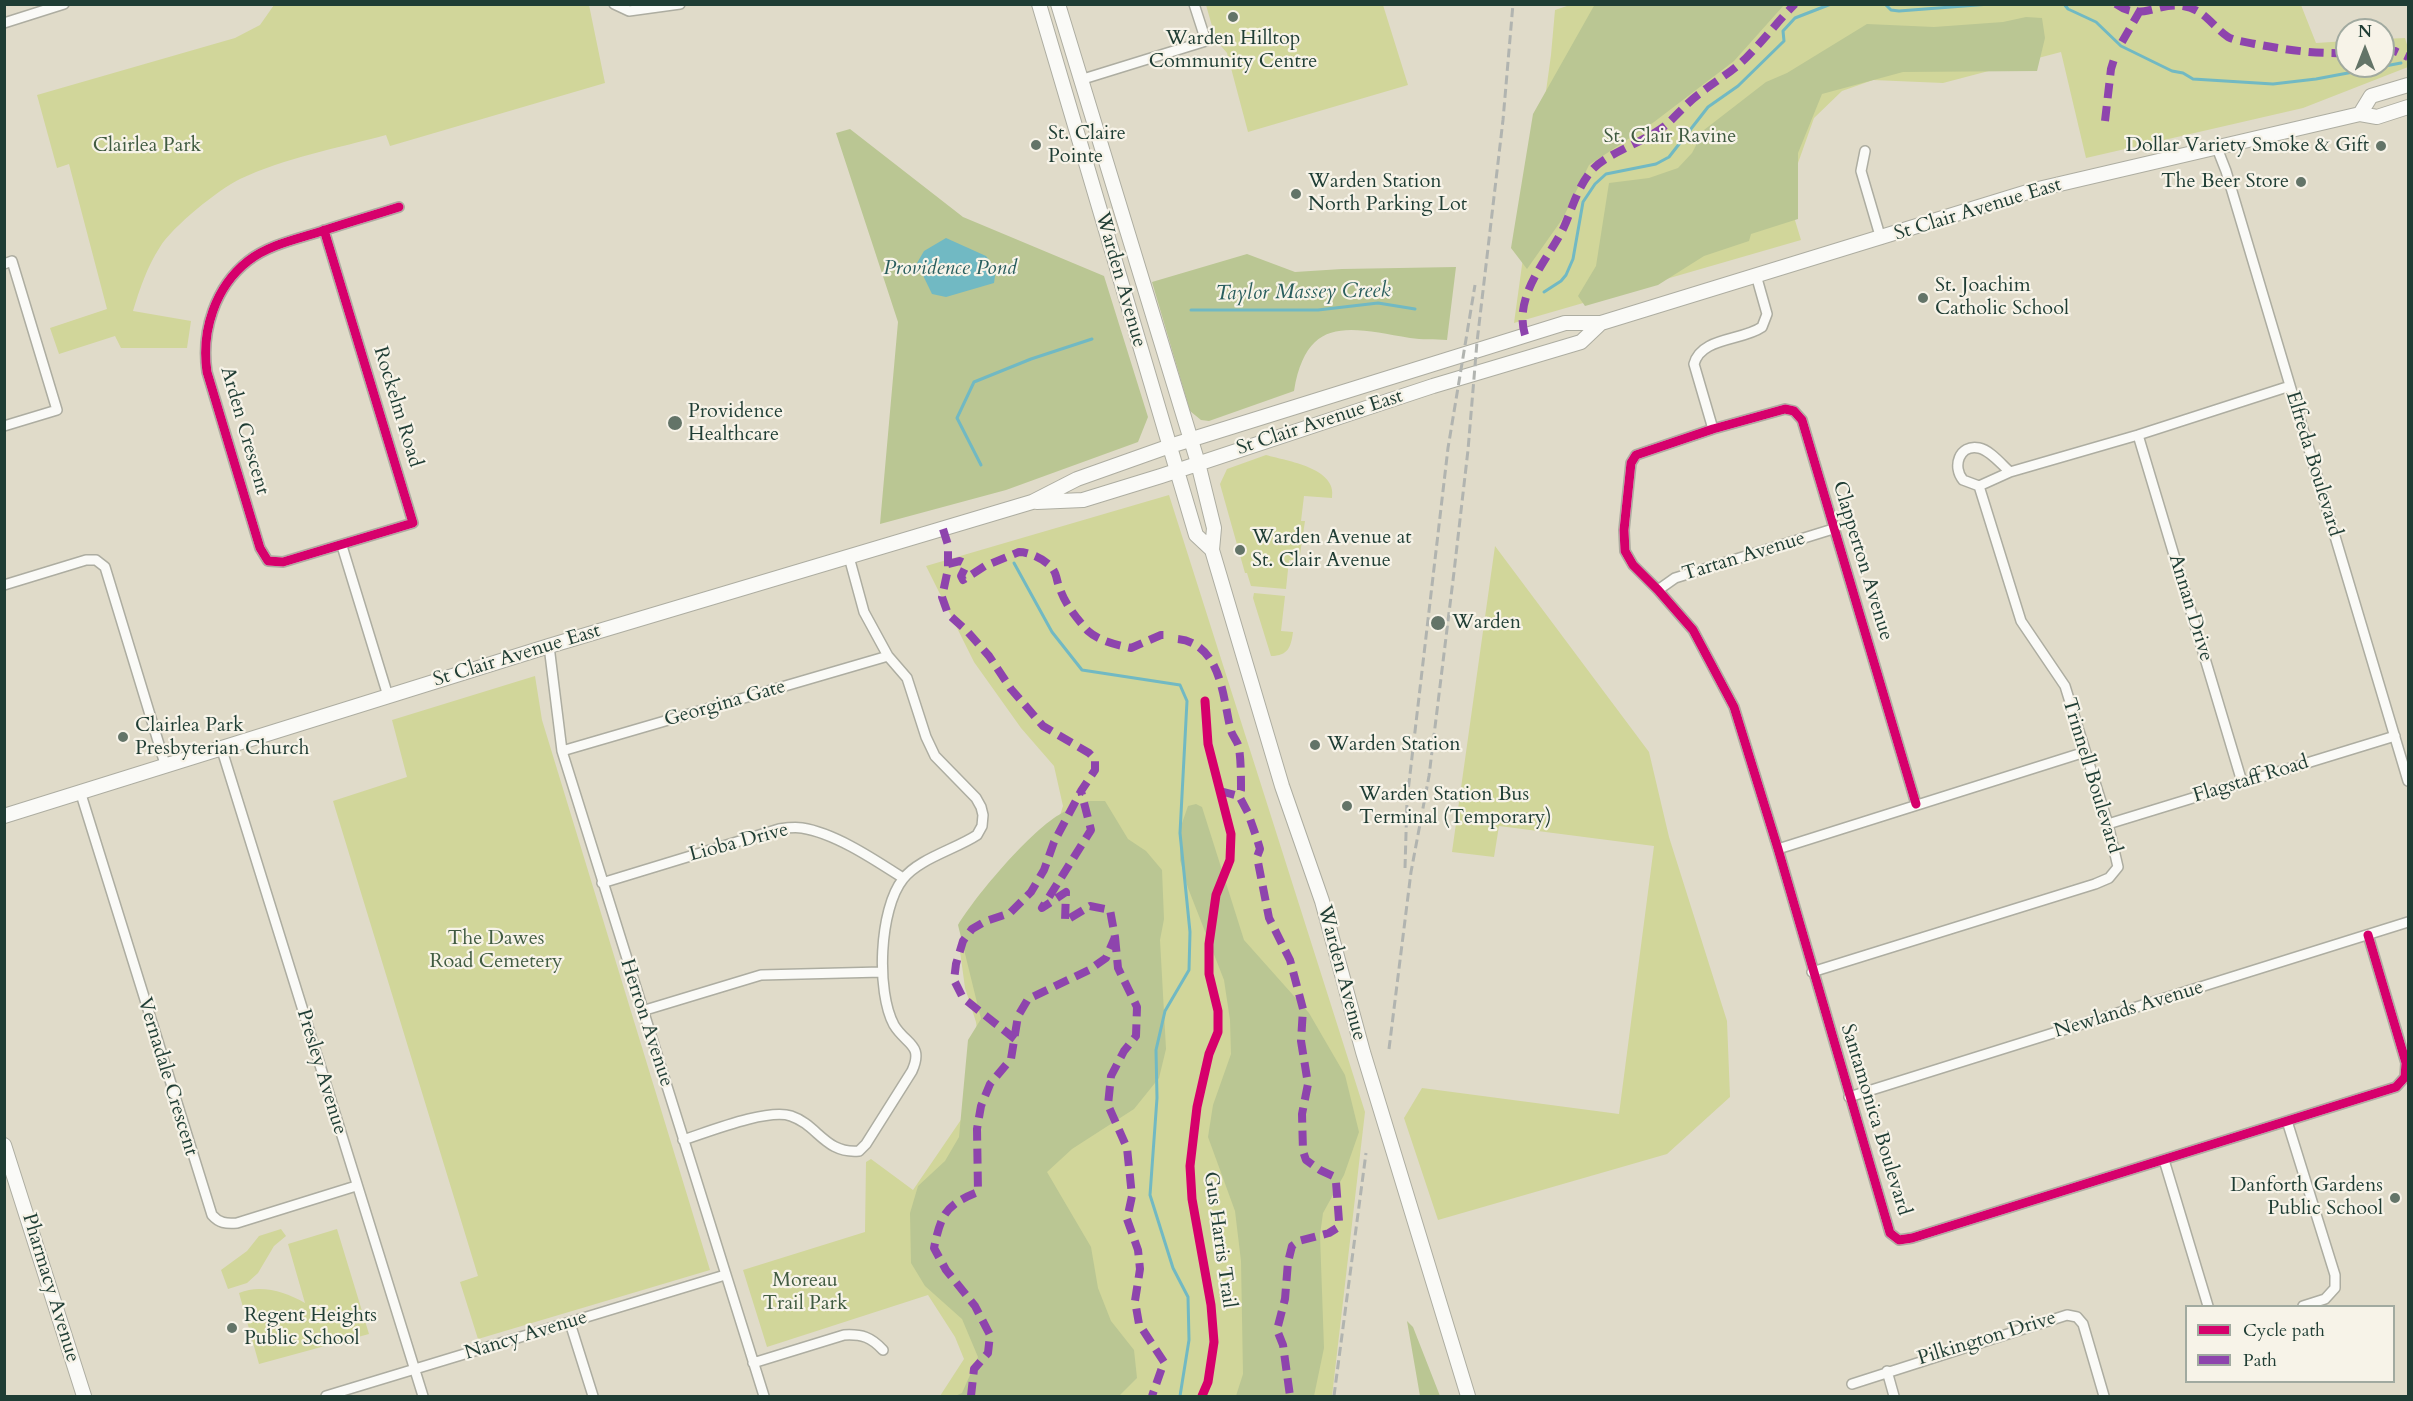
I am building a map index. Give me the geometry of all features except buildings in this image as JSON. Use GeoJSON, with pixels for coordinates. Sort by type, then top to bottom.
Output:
{"type":"FeatureCollection","features":[{"type":"Feature","properties":{"kind":"main road","name":"Warden Avenue"},"geometry":{"type":"LineString","coordinates":[[1039,4],[1196,535],[1212,550]]}},
{"type":"Feature","properties":{"kind":"main road","name":"Warden Avenue"},"geometry":{"type":"LineString","coordinates":[[1058,4],[1198,464],[1214,528],[1212,550],[1282,786],[1322,901],[1363,1052],[1468,1396]]}},
{"type":"Feature","properties":{"kind":"main road"},"geometry":{"type":"LineString","coordinates":[[2360,114],[2371,96],[2409,85]]}},
{"type":"Feature","properties":{"kind":"main road","name":"St Clair Avenue East"},"geometry":{"type":"LineString","coordinates":[[4,816],[549,646],[1032,502],[1077,479],[1170,446],[1565,323],[1601,323],[1881,239],[2034,190],[2360,114],[2377,117],[2409,107]]}},
{"type":"Feature","properties":{"kind":"main road","name":"St Clair Avenue East"},"geometry":{"type":"LineString","coordinates":[[1032,502],[1083,500],[1177,471],[1433,387],[1581,342],[1601,323]]}},
{"type":"Feature","properties":{"kind":"main road","name":"Pharmacy Avenue"},"geometry":{"type":"LineString","coordinates":[[4,1144],[84,1396]]}},
{"type":"Feature","properties":{"kind":"street"},"geometry":{"type":"LineString","coordinates":[[4,23],[64,4]]}},
{"type":"Feature","properties":{"kind":"street"},"geometry":{"type":"LineString","coordinates":[[614,4],[629,10],[680,4]]}},
{"type":"Feature","properties":{"kind":"street"},"geometry":{"type":"LineString","coordinates":[[1080,80],[1206,41],[1194,4]]}},
{"type":"Feature","properties":{"kind":"street","name":"Elfreda Boulevard"},"geometry":{"type":"LineString","coordinates":[[2217,148],[2226,171],[2409,781]]}},
{"type":"Feature","properties":{"kind":"street"},"geometry":{"type":"LineString","coordinates":[[1865,151],[1861,171],[1881,239]]}},
{"type":"Feature","properties":{"kind":"street","name":"Arden Crescent"},"geometry":{"type":"LineString","coordinates":[[342,546],[283,562],[268,561],[264,556],[256,537],[207,372],[205,358],[208,326],[224,288],[248,261],[272,247],[399,207]]}},
{"type":"Feature","properties":{"kind":"street","name":"Rockelm Road"},"geometry":{"type":"LineString","coordinates":[[324,230],[413,523],[342,546]]}},
{"type":"Feature","properties":{"kind":"street"},"geometry":{"type":"LineString","coordinates":[[4,264],[12,261],[57,410],[4,426]]}},
{"type":"Feature","properties":{"kind":"street"},"geometry":{"type":"LineString","coordinates":[[1713,429],[1694,364],[1695,358],[1703,348],[1762,327],[1767,314],[1756,275]]}},
{"type":"Feature","properties":{"kind":"street"},"geometry":{"type":"LineString","coordinates":[[2010,472],[1985,450],[1973,448],[1966,450],[1958,459],[1957,470],[1963,480],[1979,486],[2010,472],[2138,435],[2290,386]]}},
{"type":"Feature","properties":{"kind":"street","name":"Clapperton Avenue"},"geometry":{"type":"LineString","coordinates":[[1713,429],[1785,409],[1794,411],[1802,420],[1916,804]]}},
{"type":"Feature","properties":{"kind":"street","name":"Santamonica Boulevard"},"geometry":{"type":"LineString","coordinates":[[1713,429],[1636,455],[1631,463],[1624,530],[1625,550],[1633,565],[1693,630],[1734,707],[1778,849],[1890,1233],[1899,1240],[1912,1238],[2396,1087],[2405,1077],[2406,1063],[2368,935]]}},
{"type":"Feature","properties":{"kind":"street","name":"Annan Drive"},"geometry":{"type":"LineString","coordinates":[[2138,435],[2242,782]]}},
{"type":"Feature","properties":{"kind":"street","name":"Trinnell Boulevard"},"geometry":{"type":"LineString","coordinates":[[1812,972],[2109,878],[2118,867],[2108,824],[2065,686],[2022,621],[1979,486]]}},
{"type":"Feature","properties":{"kind":"street","name":"Tartan Avenue"},"geometry":{"type":"LineString","coordinates":[[1658,590],[1675,578],[1833,529]]}},
{"type":"Feature","properties":{"kind":"street"},"geometry":{"type":"LineString","coordinates":[[342,546],[388,696]]}},
{"type":"Feature","properties":{"kind":"street"},"geometry":{"type":"LineString","coordinates":[[683,1140],[763,1115],[779,1113],[804,1122],[836,1148],[846,1152],[859,1151],[877,1128],[917,1059],[915,1048],[895,1026],[887,1007],[882,972],[890,907],[903,878],[921,864],[977,835],[982,826],[983,815],[976,798],[935,756],[926,737],[908,678],[888,656],[864,612],[849,557]]}},
{"type":"Feature","properties":{"kind":"street"},"geometry":{"type":"LineString","coordinates":[[4,585],[86,560],[96,560],[105,567],[165,764]]}},
{"type":"Feature","properties":{"kind":"street","name":"Herron Avenue"},"geometry":{"type":"LineString","coordinates":[[549,646],[562,751],[724,1275],[764,1396]]}},
{"type":"Feature","properties":{"kind":"street","name":"Georgina Gate"},"geometry":{"type":"LineString","coordinates":[[562,751],[888,656]]}},
{"type":"Feature","properties":{"kind":"street","name":"Flagstaff Road"},"geometry":{"type":"LineString","coordinates":[[2108,824],[2395,736]]}},
{"type":"Feature","properties":{"kind":"street","name":"Presley Avenue"},"geometry":{"type":"LineString","coordinates":[[221,747],[423,1396]]}},
{"type":"Feature","properties":{"kind":"street"},"geometry":{"type":"LineString","coordinates":[[1778,849],[2085,752]]}},
{"type":"Feature","properties":{"kind":"street","name":"Vernadale Crescent"},"geometry":{"type":"LineString","coordinates":[[80,791],[212,1215],[217,1221],[226,1224],[237,1223],[356,1186]]}},
{"type":"Feature","properties":{"kind":"street","name":"Lioba Drive"},"geometry":{"type":"LineString","coordinates":[[602,883],[779,829],[799,827],[833,839],[903,878]]}},
{"type":"Feature","properties":{"kind":"street","name":"Newlands Avenue"},"geometry":{"type":"LineString","coordinates":[[1849,1097],[2409,922]]}},
{"type":"Feature","properties":{"kind":"street"},"geometry":{"type":"LineString","coordinates":[[642,1011],[761,975],[882,972]]}},
{"type":"Feature","properties":{"kind":"street"},"geometry":{"type":"LineString","coordinates":[[2287,1121],[2335,1275],[2336,1288],[2325,1299],[2306,1305]]}},
{"type":"Feature","properties":{"kind":"street"},"geometry":{"type":"LineString","coordinates":[[2164,1160],[2208,1305]]}},
{"type":"Feature","properties":{"kind":"street","name":"Nancy Avenue"},"geometry":{"type":"LineString","coordinates":[[326,1396],[724,1275]]}},
{"type":"Feature","properties":{"kind":"street","name":"Pilkington Drive"},"geometry":{"type":"LineString","coordinates":[[1852,1384],[2067,1315],[2077,1317],[2083,1324],[2104,1396]]}},
{"type":"Feature","properties":{"kind":"street"},"geometry":{"type":"LineString","coordinates":[[570,1323],[593,1396]]}},
{"type":"Feature","properties":{"kind":"street"},"geometry":{"type":"LineString","coordinates":[[753,1363],[844,1335],[860,1334],[873,1340],[883,1350]]}},
{"type":"Feature","properties":{"kind":"street"},"geometry":{"type":"LineString","coordinates":[[1887,1371],[1894,1396]]}},
{"type":"Feature","properties":{"kind":"green space"},"geometry":{"type":"Polygon","coordinates":[[[1595,4],[1784,5],[1734,61],[1654,122],[1589,165],[1563,218],[1527,269],[1511,248],[1533,114],[1595,4]]]}},
{"type":"Feature","properties":{"kind":"green space","name":"Clairlea Park"},"geometry":{"type":"Polygon","coordinates":[[[274,5],[589,5],[605,83],[390,146],[386,135],[293,159],[240,179],[197,209],[166,239],[151,262],[133,311],[191,321],[187,348],[121,348],[115,336],[59,354],[50,328],[107,309],[69,164],[57,168],[37,95],[235,38],[260,25],[274,5]]]}},
{"type":"Feature","properties":{"kind":"green space"},"geometry":{"type":"Polygon","coordinates":[[[1206,5],[1383,5],[1408,85],[1248,132],[1227,53],[1216,40],[1206,5]]]}},
{"type":"Feature","properties":{"kind":"green space","name":"St. Clair Ravine"},"geometry":{"type":"Polygon","coordinates":[[[1570,5],[2301,5],[2316,43],[2335,42],[2335,78],[2380,78],[2303,108],[2086,158],[2061,52],[1943,83],[1873,80],[1842,91],[1814,118],[1787,194],[1801,240],[1514,323],[1551,55],[1555,10],[1570,5]]]}},
{"type":"Feature","properties":{"kind":"green space"},"geometry":{"type":"Polygon","coordinates":[[[2026,17],[2042,18],[2045,38],[2037,71],[1903,72],[1822,94],[1798,153],[1798,219],[1751,234],[1749,241],[1704,256],[1658,285],[1585,306],[1578,296],[1596,266],[1609,183],[1649,178],[1678,168],[1692,153],[1704,130],[1766,82],[1787,73],[1867,24],[1934,27],[2003,22],[2026,17]]]}},
{"type":"Feature","properties":{"kind":"green space","name":"St. Clair Ravine"},"geometry":{"type":"Polygon","coordinates":[[[2395,38],[2405,38],[2408,48],[2408,67],[2395,72],[2395,38]]]}},
{"type":"Feature","properties":{"kind":"green space"},"geometry":{"type":"Polygon","coordinates":[[[850,129],[963,217],[1104,276],[1148,417],[1138,442],[1006,490],[880,524],[898,322],[836,133],[850,129]]]}},
{"type":"Feature","properties":{"kind":"green space"},"geometry":{"type":"Polygon","coordinates":[[[1247,254],[1295,272],[1456,267],[1447,340],[1415,339],[1368,331],[1334,332],[1321,338],[1309,349],[1300,366],[1294,391],[1209,421],[1201,420],[1190,411],[1152,282],[1247,254]]]}},
{"type":"Feature","properties":{"kind":"green space"},"geometry":{"type":"Polygon","coordinates":[[[1266,455],[1309,467],[1327,479],[1332,488],[1332,498],[1304,496],[1301,521],[1305,521],[1299,561],[1289,560],[1286,589],[1251,586],[1247,573],[1245,573],[1220,484],[1227,469],[1266,455]]]}},
{"type":"Feature","properties":{"kind":"green space","name":"Moreau Trail Park"},"geometry":{"type":"Polygon","coordinates":[[[1169,495],[1365,1112],[1332,1396],[940,1396],[964,1359],[955,1337],[928,1295],[767,1347],[743,1270],[865,1232],[866,1162],[871,1159],[913,1190],[969,1108],[982,1069],[976,1022],[965,988],[960,951],[965,931],[1044,865],[1063,806],[1054,766],[1021,728],[974,662],[926,566],[1169,495]]]}},
{"type":"Feature","properties":{"kind":"green space"},"geometry":{"type":"Polygon","coordinates":[[[1495,546],[1649,752],[1669,837],[1727,1021],[1730,1097],[1667,1154],[1438,1220],[1404,1118],[1422,1088],[1619,1114],[1654,846],[1499,826],[1494,857],[1452,852],[1495,546]]]}},
{"type":"Feature","properties":{"kind":"green space"},"geometry":{"type":"Polygon","coordinates":[[[1254,593],[1285,596],[1281,631],[1293,632],[1288,650],[1277,656],[1271,656],[1253,598],[1254,593]]]}},
{"type":"Feature","properties":{"kind":"green space","name":"The Dawes Road Cemetery"},"geometry":{"type":"Polygon","coordinates":[[[535,676],[542,720],[710,1270],[478,1339],[460,1282],[478,1276],[333,801],[407,777],[392,720],[535,676]]]}},
{"type":"Feature","properties":{"kind":"green space"},"geometry":{"type":"Polygon","coordinates":[[[1087,801],[1105,801],[1128,839],[1146,851],[1162,870],[1164,919],[1160,940],[1166,1049],[1159,1078],[1134,1109],[1072,1149],[1047,1172],[1091,1247],[1098,1288],[1111,1321],[1134,1350],[1137,1378],[1119,1396],[955,1396],[962,1393],[978,1357],[962,1319],[925,1286],[911,1263],[910,1213],[918,1186],[945,1161],[959,1137],[968,1040],[981,1019],[958,925],[991,881],[1036,833],[1062,813],[1087,801]]]}},
{"type":"Feature","properties":{"kind":"green space"},"geometry":{"type":"Polygon","coordinates":[[[1196,804],[1202,807],[1244,940],[1309,1013],[1345,1075],[1359,1132],[1344,1175],[1323,1213],[1320,1235],[1324,1348],[1314,1396],[1236,1396],[1243,1374],[1241,1261],[1235,1211],[1208,1137],[1213,1105],[1231,1054],[1230,1020],[1224,980],[1188,888],[1180,860],[1180,829],[1188,806],[1196,804]]]}},
{"type":"Feature","properties":{"kind":"green space"},"geometry":{"type":"Polygon","coordinates":[[[281,1229],[286,1236],[274,1246],[258,1273],[247,1283],[228,1289],[221,1270],[247,1251],[259,1236],[281,1229]]]}},
{"type":"Feature","properties":{"kind":"green space"},"geometry":{"type":"Polygon","coordinates":[[[337,1229],[369,1334],[259,1364],[239,1293],[256,1289],[273,1290],[305,1303],[288,1244],[337,1229]]]}},
{"type":"Feature","properties":{"kind":"green space"},"geometry":{"type":"Polygon","coordinates":[[[1407,1321],[1413,1327],[1440,1396],[1420,1396],[1407,1321]]]}},
{"type":"Feature","properties":{"kind":"water","name":"Providence Pond"},"geometry":{"type":"Polygon","coordinates":[[[946,238],[986,256],[996,269],[994,283],[946,297],[932,294],[917,263],[924,251],[946,238]]]}},
{"type":"Feature","properties":{"kind":"waterway","name":"Taylor Massey Creek"},"geometry":{"type":"LineString","coordinates":[[1544,292],[1566,275],[1573,259],[1583,202],[1595,184],[1606,174],[1656,164],[1669,157],[1708,107],[1738,86],[1784,41],[1783,31],[1795,18],[1831,4]]}},
{"type":"Feature","properties":{"kind":"waterway","name":"Taylor Massey Creek"},"geometry":{"type":"LineString","coordinates":[[1885,4],[1891,10],[1899,11],[1990,4]]}},
{"type":"Feature","properties":{"kind":"waterway","name":"Taylor Massey Creek"},"geometry":{"type":"LineString","coordinates":[[2064,4],[2068,9],[2096,22],[2121,46],[2193,79],[2273,84],[2316,79],[2401,63]]}},
{"type":"Feature","properties":{"kind":"waterway","name":"Taylor Massey Creek"},"geometry":{"type":"LineString","coordinates":[[1191,310],[1318,310],[1378,303],[1415,309]]}},
{"type":"Feature","properties":{"kind":"waterway","name":"Taylor Massey Creek"},"geometry":{"type":"LineString","coordinates":[[981,465],[957,418],[974,382],[1031,359],[1092,339]]}},
{"type":"Feature","properties":{"kind":"waterway","name":"Taylor Massey Creek"},"geometry":{"type":"LineString","coordinates":[[1014,563],[1052,632],[1082,670],[1180,685],[1187,701],[1180,833],[1190,932],[1189,970],[1165,1011],[1156,1050],[1157,1098],[1150,1195],[1173,1268],[1188,1297],[1189,1340],[1180,1396]]}},
{"type":"Feature","properties":{"kind":"railway"},"geometry":{"type":"LineString","coordinates":[[1389,1049],[1411,872],[1429,776],[1454,572],[1477,342],[1503,120],[1513,4]]}},
{"type":"Feature","properties":{"kind":"railway"},"geometry":{"type":"LineString","coordinates":[[1405,868],[1407,800],[1448,448],[1475,285]]}},
{"type":"Feature","properties":{"kind":"railway"},"geometry":{"type":"LineString","coordinates":[[1334,1396],[1366,1153]]}},
{"type":"Feature","properties":{"kind":"marked path"},"geometry":{"type":"LineString","coordinates":[[1525,335],[1523,320],[1528,292],[1564,227],[1583,183],[1592,170],[1607,158],[1666,125],[1695,98],[1746,58],[1795,4]]}},
{"type":"Feature","properties":{"kind":"marked path"},"geometry":{"type":"LineString","coordinates":[[2116,4],[2133,11],[2183,6],[2202,14],[2222,33],[2234,40],[2301,51],[2335,53]]}},
{"type":"Feature","properties":{"kind":"marked path"},"geometry":{"type":"LineString","coordinates":[[2122,42],[2141,9]]}},
{"type":"Feature","properties":{"kind":"marked path"},"geometry":{"type":"LineString","coordinates":[[2395,51],[2408,57]]}},
{"type":"Feature","properties":{"kind":"marked path"},"geometry":{"type":"LineString","coordinates":[[2105,121],[2111,69],[2115,56]]}},
{"type":"Feature","properties":{"kind":"marked path"},"geometry":{"type":"LineString","coordinates":[[943,529],[948,545],[948,569],[942,597],[948,614],[989,656],[1011,689],[1043,726],[1089,753],[1095,759],[1095,770],[1081,791],[1091,830],[1042,908],[1066,892],[1065,921],[1090,906],[1110,910],[1115,937],[1106,958],[1089,970],[1028,999],[1018,1016],[1011,1059],[990,1084],[981,1106],[977,1129],[978,1192],[951,1207],[939,1227],[934,1248],[946,1270],[975,1306],[990,1335],[988,1353],[974,1369],[971,1396]]}},
{"type":"Feature","properties":{"kind":"marked path"},"geometry":{"type":"LineString","coordinates":[[948,564],[960,561],[964,563],[965,568],[961,576],[963,580],[985,566],[1019,552],[1028,554],[1052,567],[1068,606],[1088,631],[1097,637],[1131,648],[1161,635],[1167,635]]}},
{"type":"Feature","properties":{"kind":"marked path"},"geometry":{"type":"LineString","coordinates":[[1178,639],[1193,643],[1204,651],[1218,675],[1231,731],[1239,748],[1241,764],[1239,796]]}},
{"type":"Feature","properties":{"kind":"marked path"},"geometry":{"type":"LineString","coordinates":[[1015,1039],[963,998],[954,980],[956,964],[963,941],[972,929],[986,921],[1010,913],[1031,892],[1044,870],[1054,842],[1081,791]]}},
{"type":"Feature","properties":{"kind":"marked path"},"geometry":{"type":"LineString","coordinates":[[1220,791],[1239,796],[1248,813],[1260,849],[1257,857],[1269,918],[1290,960],[1303,1009],[1301,1041],[1308,1084],[1302,1114],[1303,1151],[1306,1160],[1333,1176],[1336,1182],[1339,1221],[1337,1228],[1329,1233],[1299,1241],[1292,1246],[1288,1262],[1285,1299],[1277,1330],[1283,1345],[1290,1396]]}},
{"type":"Feature","properties":{"kind":"marked path"},"geometry":{"type":"LineString","coordinates":[[1115,937],[1118,968],[1137,1007],[1136,1036],[1124,1051],[1111,1076],[1108,1105],[1127,1148],[1132,1196],[1127,1219],[1138,1250],[1140,1269],[1135,1301],[1139,1324],[1164,1362],[1152,1396]]}},
{"type":"Feature","properties":{"kind":"cycle path"},"geometry":{"type":"LineString","coordinates":[[324,230],[413,523],[283,562],[268,561],[260,548],[207,372],[206,341],[213,311],[227,284],[248,261],[263,251],[289,241],[336,226],[399,207]]}},
{"type":"Feature","properties":{"kind":"cycle path"},"geometry":{"type":"LineString","coordinates":[[1916,804],[1802,420],[1794,411],[1785,409],[1713,429],[1636,455],[1631,463],[1624,530],[1625,551],[1633,565],[1693,630],[1734,707],[1778,849],[1890,1233],[1899,1240],[1912,1238],[2396,1087],[2405,1077],[2406,1063],[2368,935]]}},
{"type":"Feature","properties":{"kind":"cycle path","name":"Gus Harris Trail"},"geometry":{"type":"LineString","coordinates":[[1202,1396],[1208,1382],[1214,1342],[1211,1305],[1192,1199],[1190,1166],[1197,1107],[1209,1054],[1218,1032],[1218,1011],[1209,974],[1209,944],[1216,895],[1230,860],[1231,834],[1208,744],[1205,701]]}},
{"type":"Feature","properties":{"kind":"place","name":"Warden Hilltop Community Centre"},"geometry":{"type":"Point","coordinates":[1233,17]}},
{"type":"Feature","properties":{"kind":"place","name":"St. Claire Pointe"},"geometry":{"type":"Point","coordinates":[1036,145]}},
{"type":"Feature","properties":{"kind":"place","name":"Dollar Variety Smoke & Gift"},"geometry":{"type":"Point","coordinates":[2381,146]}},
{"type":"Feature","properties":{"kind":"place","name":"The Beer Store"},"geometry":{"type":"Point","coordinates":[2301,182]}},
{"type":"Feature","properties":{"kind":"place","name":"Warden Station North Parking Lot"},"geometry":{"type":"Point","coordinates":[1296,194]}},
{"type":"Feature","properties":{"kind":"place","name":"St. Joachim Catholic School"},"geometry":{"type":"Point","coordinates":[1923,298]}},
{"type":"Feature","properties":{"kind":"place","name":"Providence Healthcare"},"geometry":{"type":"Point","coordinates":[675,423]}},
{"type":"Feature","properties":{"kind":"place","name":"Warden Avenue at St. Clair Avenue"},"geometry":{"type":"Point","coordinates":[1240,550]}},
{"type":"Feature","properties":{"kind":"place","name":"Warden"},"geometry":{"type":"Point","coordinates":[1438,623]}},
{"type":"Feature","properties":{"kind":"place","name":"Clairlea Park Presbyterian Church"},"geometry":{"type":"Point","coordinates":[123,737]}},
{"type":"Feature","properties":{"kind":"place","name":"Warden Station"},"geometry":{"type":"Point","coordinates":[1315,745]}},
{"type":"Feature","properties":{"kind":"place","name":"Warden Station Bus Terminal (Temporary)"},"geometry":{"type":"Point","coordinates":[1347,806]}},
{"type":"Feature","properties":{"kind":"place","name":"Danforth Gardens Public School"},"geometry":{"type":"Point","coordinates":[2395,1198]}},
{"type":"Feature","properties":{"kind":"place","name":"Regent Heights Public School"},"geometry":{"type":"Point","coordinates":[232,1328]}}]}
